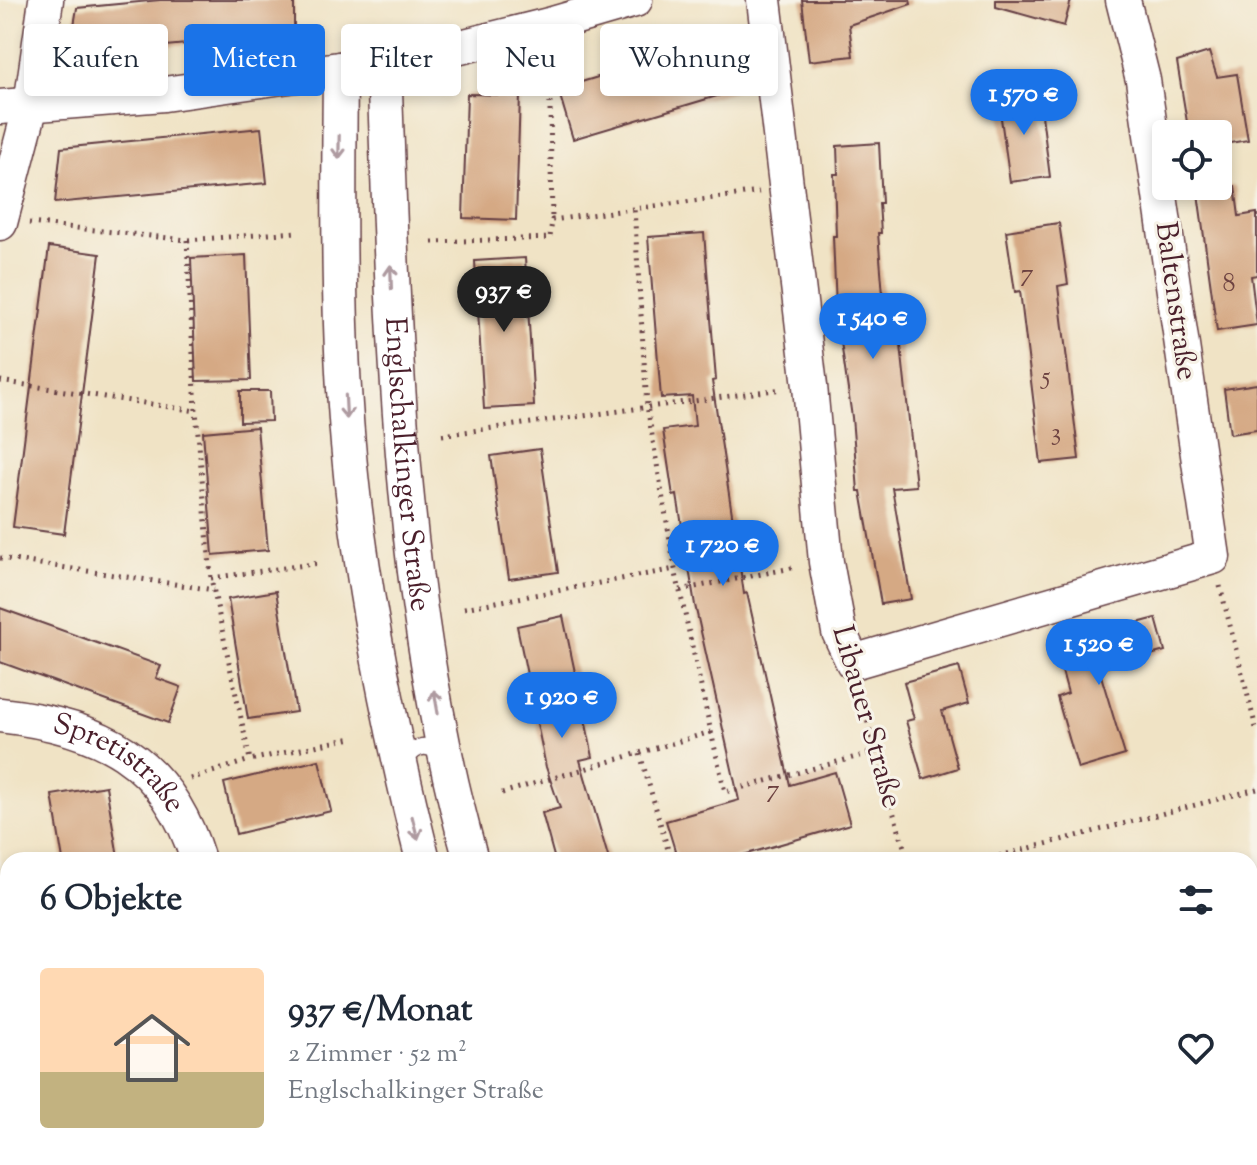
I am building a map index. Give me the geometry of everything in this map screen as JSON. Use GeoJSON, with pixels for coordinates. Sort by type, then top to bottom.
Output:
{"type":"FeatureCollection","features":[{"type":"Feature","properties":{"kind":"street"},"geometry":{"type":"LineString","coordinates":[[0,221],[15,106],[46,0]]}},
{"type":"Feature","properties":{"kind":"street"},"geometry":{"type":"LineString","coordinates":[[552,24],[635,0]]}},
{"type":"Feature","properties":{"kind":"street","name":"Libauer Straße"},"geometry":{"type":"LineString","coordinates":[[764,0],[810,386],[826,562],[839,632],[853,662]]}},
{"type":"Feature","properties":{"kind":"street","name":"Baltenstraße"},"geometry":{"type":"LineString","coordinates":[[1123,0],[1143,80],[1213,557]]}},
{"type":"Feature","properties":{"kind":"street"},"geometry":{"type":"LineString","coordinates":[[15,106],[164,94],[340,69]]}},
{"type":"Feature","properties":{"kind":"street","name":"Englschalkinger Straße"},"geometry":{"type":"LineString","coordinates":[[340,69],[338,234],[348,443],[366,592],[400,768],[421,852]]}},
{"type":"Feature","properties":{"kind":"street","name":"Englschalkinger Straße"},"geometry":{"type":"LineString","coordinates":[[385,96],[393,340],[415,586],[446,759],[469,852]]}},
{"type":"Feature","properties":{"kind":"street"},"geometry":{"type":"LineString","coordinates":[[853,662],[1213,557]]}},
{"type":"Feature","properties":{"kind":"street","name":"Spretistraße"},"geometry":{"type":"LineString","coordinates":[[0,715],[32,718],[81,730],[112,744],[145,769],[169,794],[195,852]]}},
{"type":"Feature","properties":{"kind":"lane"},"geometry":{"type":"LineString","coordinates":[[400,768],[411,751],[419,746],[432,747],[446,759]]}},
{"type":"Feature","properties":{"kind":"path"},"geometry":{"type":"LineString","coordinates":[[432,242],[550,238],[550,96]]}},
{"type":"Feature","properties":{"kind":"path"},"geometry":{"type":"LineString","coordinates":[[552,220],[787,188]]}},
{"type":"Feature","properties":{"kind":"path"},"geometry":{"type":"LineString","coordinates":[[634,208],[647,406],[675,569],[725,792],[875,752]]}},
{"type":"Feature","properties":{"kind":"path"},"geometry":{"type":"LineString","coordinates":[[0,221],[187,240],[297,232]]}},
{"type":"Feature","properties":{"kind":"path"},"geometry":{"type":"LineString","coordinates":[[187,240],[196,411],[211,578],[250,760]]}},
{"type":"Feature","properties":{"kind":"path"},"geometry":{"type":"LineString","coordinates":[[0,381],[196,411]]}},
{"type":"Feature","properties":{"kind":"path"},"geometry":{"type":"LineString","coordinates":[[442,435],[810,386]]}},
{"type":"Feature","properties":{"kind":"path"},"geometry":{"type":"LineString","coordinates":[[1213,557],[1257,732]]}},
{"type":"Feature","properties":{"kind":"path"},"geometry":{"type":"LineString","coordinates":[[0,558],[214,590]]}},
{"type":"Feature","properties":{"kind":"path"},"geometry":{"type":"LineString","coordinates":[[680,590],[826,562]]}},
{"type":"Feature","properties":{"kind":"path"},"geometry":{"type":"LineString","coordinates":[[211,578],[320,563]]}},
{"type":"Feature","properties":{"kind":"path"},"geometry":{"type":"LineString","coordinates":[[464,608],[675,569]]}},
{"type":"Feature","properties":{"kind":"path","name":"Libauer Straße"},"geometry":{"type":"LineString","coordinates":[[853,662],[875,752],[906,852]]}},
{"type":"Feature","properties":{"kind":"path"},"geometry":{"type":"LineString","coordinates":[[502,793],[711,732]]}},
{"type":"Feature","properties":{"kind":"path"},"geometry":{"type":"LineString","coordinates":[[169,794],[181,781],[250,760],[352,738]]}},
{"type":"Feature","properties":{"kind":"path"},"geometry":{"type":"LineString","coordinates":[[640,754],[669,852]]}},
{"type":"Feature","properties":{"kind":"path"},"geometry":{"type":"LineString","coordinates":[[1015,852],[1257,789]]}},
{"type":"Feature","properties":{"kind":"building"},"geometry":{"type":"Polygon","coordinates":[[[160,0],[294,0],[294,24],[184,24],[184,44],[168,46],[168,24],[74,24],[77,8],[160,0]]]}},
{"type":"Feature","properties":{"kind":"building"},"geometry":{"type":"Polygon","coordinates":[[[802,0],[910,0],[911,4],[849,25],[853,56],[809,61],[802,0]]]}},
{"type":"Feature","properties":{"kind":"building"},"geometry":{"type":"Polygon","coordinates":[[[996,0],[1071,0],[1064,26],[996,7],[996,0]]]}},
{"type":"Feature","properties":{"kind":"building"},"geometry":{"type":"Polygon","coordinates":[[[1209,52],[1217,77],[1237,74],[1248,140],[1232,143],[1232,120],[1187,120],[1177,62],[1209,52]]]}},
{"type":"Feature","properties":{"kind":"building"},"geometry":{"type":"Polygon","coordinates":[[[600,76],[600,96],[717,96],[573,139],[560,96],[584,96],[584,81],[600,76]]]}},
{"type":"Feature","properties":{"kind":"building"},"geometry":{"type":"Polygon","coordinates":[[[1039,92],[1050,177],[1010,182],[998,97],[1039,92]]]}},
{"type":"Feature","properties":{"kind":"building"},"geometry":{"type":"Polygon","coordinates":[[[467,94],[520,96],[516,220],[463,218],[467,94]]]}},
{"type":"Feature","properties":{"kind":"building"},"geometry":{"type":"Polygon","coordinates":[[[261,128],[267,183],[55,203],[61,148],[261,128]]]}},
{"type":"Feature","properties":{"kind":"building"},"geometry":{"type":"Polygon","coordinates":[[[879,143],[882,203],[879,203],[881,233],[878,233],[883,295],[903,293],[909,335],[900,336],[916,486],[892,488],[911,599],[881,604],[861,491],[858,491],[852,417],[836,308],[833,236],[836,236],[834,174],[838,174],[837,146],[879,143]]]}},
{"type":"Feature","properties":{"kind":"building"},"geometry":{"type":"Polygon","coordinates":[[[1232,186],[1235,186],[1239,216],[1257,213],[1257,275],[1251,276],[1257,325],[1217,331],[1199,200],[1232,200],[1232,186]]]}},
{"type":"Feature","properties":{"kind":"building"},"geometry":{"type":"Polygon","coordinates":[[[1059,223],[1068,284],[1058,286],[1079,459],[1041,463],[1020,291],[1015,292],[1006,231],[1059,223]]]}},
{"type":"Feature","properties":{"kind":"building"},"geometry":{"type":"Polygon","coordinates":[[[704,233],[716,380],[712,381],[744,594],[747,593],[790,785],[835,772],[850,824],[754,852],[676,852],[666,821],[739,800],[695,605],[663,430],[695,426],[692,396],[661,398],[648,237],[704,233]]]}},
{"type":"Feature","properties":{"kind":"building"},"geometry":{"type":"Polygon","coordinates":[[[49,247],[100,254],[64,534],[13,527],[49,247]]]}},
{"type":"Feature","properties":{"kind":"building"},"geometry":{"type":"Polygon","coordinates":[[[246,255],[251,380],[196,381],[191,258],[246,255]]]}},
{"type":"Feature","properties":{"kind":"building"},"geometry":{"type":"Polygon","coordinates":[[[525,258],[534,406],[484,409],[475,261],[525,258]]]}},
{"type":"Feature","properties":{"kind":"building"},"geometry":{"type":"Polygon","coordinates":[[[1257,384],[1257,430],[1230,434],[1224,389],[1257,384]]]}},
{"type":"Feature","properties":{"kind":"building"},"geometry":{"type":"Polygon","coordinates":[[[240,391],[270,391],[271,421],[240,422],[240,391]]]}},
{"type":"Feature","properties":{"kind":"building"},"geometry":{"type":"Polygon","coordinates":[[[257,427],[268,550],[213,555],[203,432],[257,427]]]}},
{"type":"Feature","properties":{"kind":"building"},"geometry":{"type":"Polygon","coordinates":[[[540,449],[558,572],[509,579],[491,456],[540,449]]]}},
{"type":"Feature","properties":{"kind":"building"},"geometry":{"type":"Polygon","coordinates":[[[276,591],[296,712],[248,719],[228,599],[276,591]]]}},
{"type":"Feature","properties":{"kind":"building"},"geometry":{"type":"Polygon","coordinates":[[[0,608],[161,666],[156,678],[181,687],[168,723],[0,662],[0,608]]]}},
{"type":"Feature","properties":{"kind":"building"},"geometry":{"type":"Polygon","coordinates":[[[563,616],[593,757],[580,760],[607,852],[553,852],[542,813],[560,808],[546,767],[517,626],[563,616]]]}},
{"type":"Feature","properties":{"kind":"building"},"geometry":{"type":"Polygon","coordinates":[[[1156,618],[1165,651],[1099,669],[1125,755],[1078,769],[1057,697],[1068,693],[1055,645],[1156,618]]]}},
{"type":"Feature","properties":{"kind":"building"},"geometry":{"type":"Polygon","coordinates":[[[959,667],[969,703],[942,711],[958,768],[923,779],[906,721],[914,719],[904,682],[959,667]]]}},
{"type":"Feature","properties":{"kind":"building"},"geometry":{"type":"Polygon","coordinates":[[[319,760],[331,811],[236,834],[224,783],[319,760]]]}},
{"type":"Feature","properties":{"kind":"building"},"geometry":{"type":"Polygon","coordinates":[[[106,786],[117,852],[62,852],[52,795],[106,786]]]}}]}
